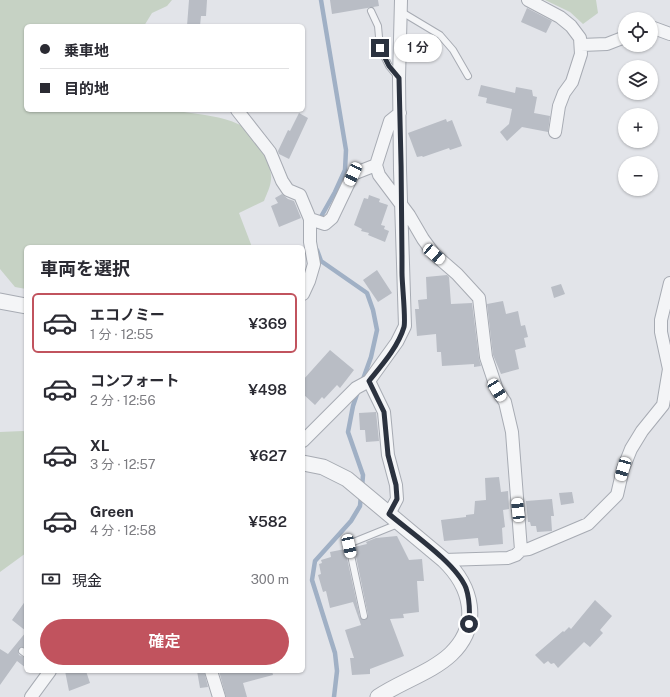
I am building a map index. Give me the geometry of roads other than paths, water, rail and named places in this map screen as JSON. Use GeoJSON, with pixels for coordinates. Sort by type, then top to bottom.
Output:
{"type":"FeatureCollection","features":[{"type":"Feature","properties":{"kind":"street"},"geometry":{"type":"LineString","coordinates":[[528,0],[560,17],[571,26],[580,38],[580,54],[572,82],[564,93],[559,106],[555,132]]}},
{"type":"Feature","properties":{"kind":"street"},"geometry":{"type":"LineString","coordinates":[[305,439],[356,388],[369,381],[397,342],[405,326],[400,203],[399,78],[401,6]]}},
{"type":"Feature","properties":{"kind":"street"},"geometry":{"type":"LineString","coordinates":[[658,30],[670,34]]}},
{"type":"Feature","properties":{"kind":"street"},"geometry":{"type":"LineString","coordinates":[[581,45],[607,44],[618,40]]}},
{"type":"Feature","properties":{"kind":"street"},"geometry":{"type":"LineString","coordinates":[[239,112],[270,152],[282,181],[288,190],[300,195],[310,219],[310,242],[314,264],[305,290]]}},
{"type":"Feature","properties":{"kind":"street"},"geometry":{"type":"LineString","coordinates":[[400,113],[390,121],[376,165],[379,176],[409,215],[422,239],[434,254],[458,274],[479,298],[486,358],[497,390],[505,402],[512,432],[521,550]]}},
{"type":"Feature","properties":{"kind":"street"},"geometry":{"type":"LineString","coordinates":[[310,219],[325,224],[329,221],[332,218],[353,174],[376,165]]}},
{"type":"Feature","properties":{"kind":"street"},"geometry":{"type":"LineString","coordinates":[[444,560],[508,558],[516,555],[521,550],[529,549],[588,524],[617,495],[623,469],[631,449],[642,431],[663,405],[668,369],[661,332],[661,320],[670,283]]}},
{"type":"Feature","properties":{"kind":"street"},"geometry":{"type":"LineString","coordinates":[[0,301],[24,306]]}},
{"type":"Feature","properties":{"kind":"street"},"geometry":{"type":"LineString","coordinates":[[369,381],[384,412],[388,455],[396,485],[397,499],[394,519]]}},
{"type":"Feature","properties":{"kind":"street"},"geometry":{"type":"LineString","coordinates":[[305,463],[323,467],[347,479],[444,560],[461,580],[468,599],[469,624],[462,639],[451,654],[378,697]]}},
{"type":"Feature","properties":{"kind":"street"},"geometry":{"type":"LineString","coordinates":[[31,697],[49,673]]}},
{"type":"Feature","properties":{"kind":"street"},"geometry":{"type":"LineString","coordinates":[[212,673],[219,697]]}},
{"type":"Feature","properties":{"kind":"lane"},"geometry":{"type":"LineString","coordinates":[[401,6],[440,35],[453,50],[468,76]]}},
{"type":"Feature","properties":{"kind":"lane"},"geometry":{"type":"LineString","coordinates":[[371,11],[378,26],[380,48],[389,66],[399,78]]}},
{"type":"Feature","properties":{"kind":"lane"},"geometry":{"type":"LineString","coordinates":[[364,616],[349,546],[351,542],[394,519]]}},
{"type":"Feature","properties":{"kind":"waterway"},"geometry":{"type":"LineString","coordinates":[[318,222],[335,192],[345,170],[346,150],[321,0]]}},
{"type":"Feature","properties":{"kind":"waterway"},"geometry":{"type":"LineString","coordinates":[[317,250],[321,261],[367,293],[373,310],[377,330],[371,357],[362,382]]}},
{"type":"Feature","properties":{"kind":"waterway"},"geometry":{"type":"LineString","coordinates":[[358,391],[353,406],[348,432],[363,475],[362,487]]}},
{"type":"Feature","properties":{"kind":"waterway"},"geometry":{"type":"LineString","coordinates":[[334,697],[337,671],[335,653],[312,580],[315,561],[351,521],[360,506],[361,495]]}}]}
